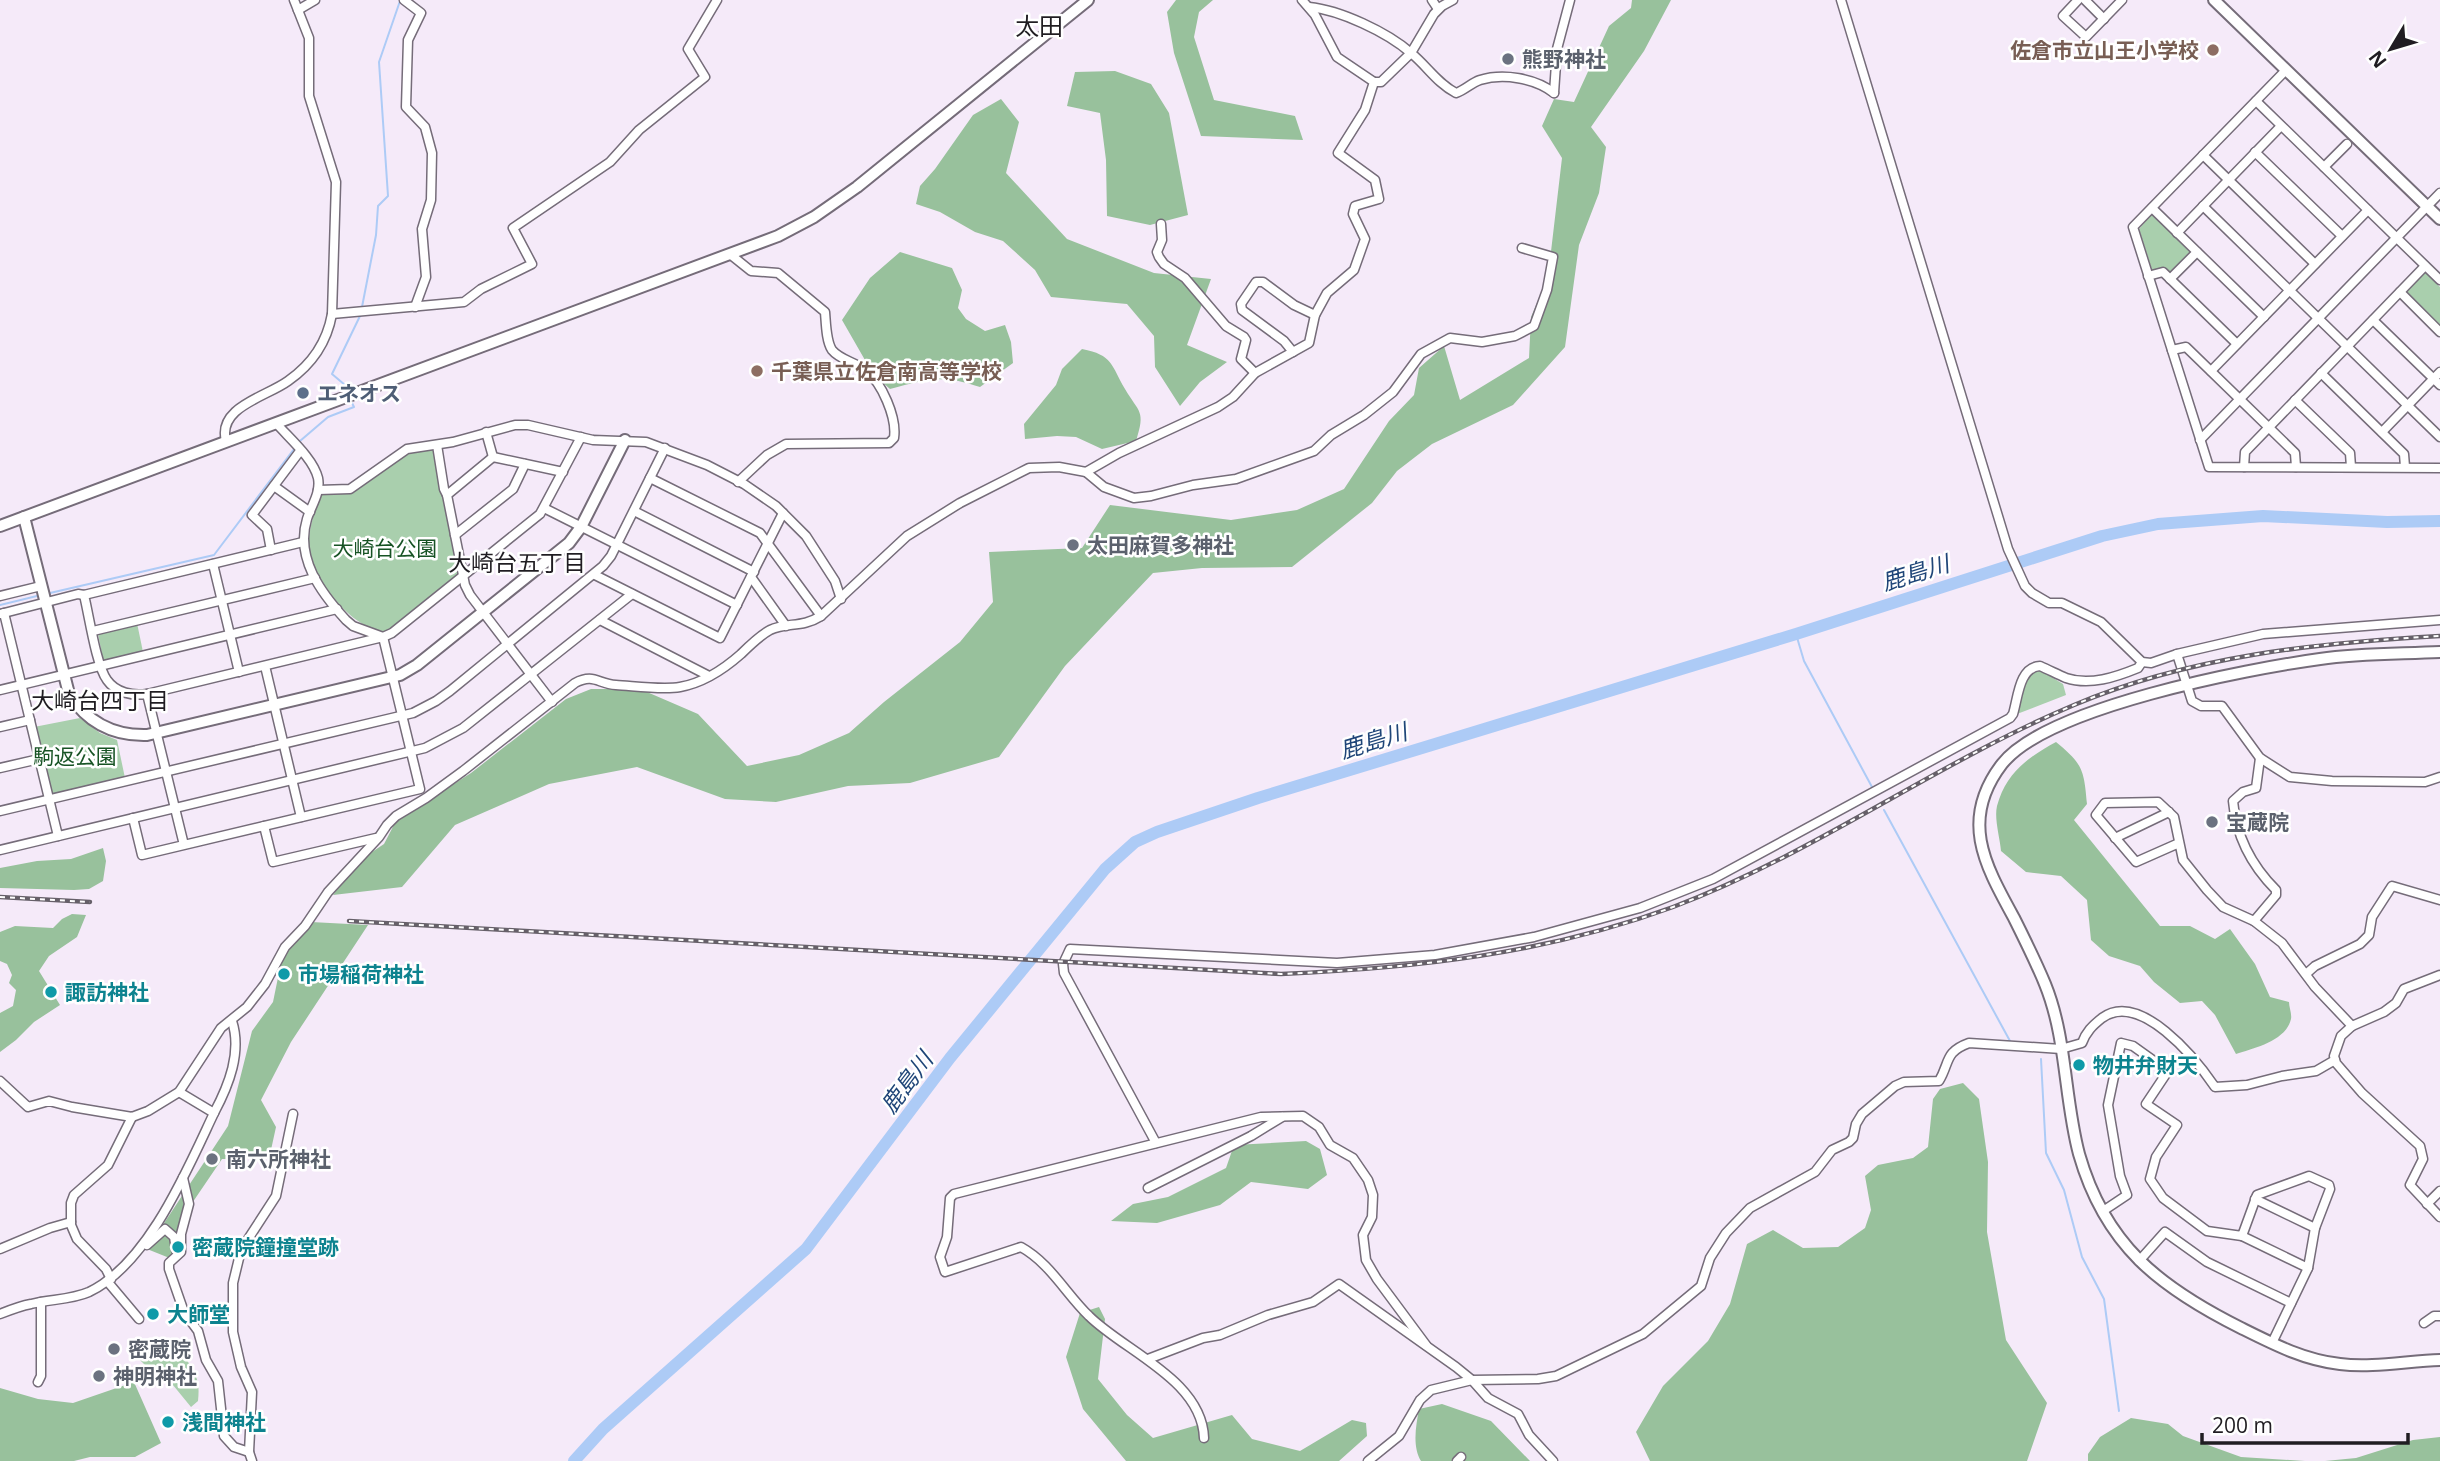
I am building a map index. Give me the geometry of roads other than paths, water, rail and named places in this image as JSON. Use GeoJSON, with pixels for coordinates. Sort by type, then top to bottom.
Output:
{"type":"FeatureCollection","features":[{"type":"Feature","properties":{"kind":"street"},"geometry":{"type":"LineString","coordinates":[[226,441],[225,424],[229,417],[288,381],[307,364],[328,332],[332,314],[336,182],[309,96],[309,38],[294,0]]}},
{"type":"Feature","properties":{"kind":"street"},"geometry":{"type":"LineString","coordinates":[[298,10],[315,0]]}},
{"type":"Feature","properties":{"kind":"street"},"geometry":{"type":"LineString","coordinates":[[404,0],[421,13],[408,40],[406,107],[425,127],[432,153],[431,200],[422,229],[426,277],[415,307]]}},
{"type":"Feature","properties":{"kind":"street"},"geometry":{"type":"LineString","coordinates":[[332,314],[464,302],[481,289],[532,264],[513,228],[610,162],[639,130],[705,77],[688,49],[717,0]]}},
{"type":"Feature","properties":{"kind":"street"},"geometry":{"type":"LineString","coordinates":[[0,526],[778,236],[814,217],[857,187],[1088,0]]}},
{"type":"Feature","properties":{"kind":"street"},"geometry":{"type":"LineString","coordinates":[[1432,0],[1438,9]]}},
{"type":"Feature","properties":{"kind":"street"},"geometry":{"type":"LineString","coordinates":[[1305,3],[1337,57],[1374,82],[1381,82],[1411,53],[1438,9],[1453,0]]}},
{"type":"Feature","properties":{"kind":"street"},"geometry":{"type":"LineString","coordinates":[[1305,3],[1326,9],[1387,36],[1411,53],[1438,81],[1456,93],[1479,81],[1495,77],[1538,83],[1554,93],[1557,49],[1570,0]]}},
{"type":"Feature","properties":{"kind":"street"},"geometry":{"type":"LineString","coordinates":[[1841,0],[2008,549],[2025,586],[2049,603],[2062,603],[2101,622],[2142,662],[2151,663],[2177,654],[2263,634],[2440,620]]}},
{"type":"Feature","properties":{"kind":"street"},"geometry":{"type":"LineString","coordinates":[[2078,0],[2063,16],[2086,37],[2122,0]]}},
{"type":"Feature","properties":{"kind":"street"},"geometry":{"type":"LineString","coordinates":[[2085,0],[2104,19]]}},
{"type":"Feature","properties":{"kind":"street"},"geometry":{"type":"LineString","coordinates":[[2214,0],[2440,219]]}},
{"type":"Feature","properties":{"kind":"street"},"geometry":{"type":"LineString","coordinates":[[2286,69],[2133,227],[2209,467],[2440,468]]}},
{"type":"Feature","properties":{"kind":"street"},"geometry":{"type":"LineString","coordinates":[[1086,472],[1119,453],[1218,407],[1233,397],[1255,373],[1309,343],[1315,315],[1327,293],[1354,270],[1365,239],[1353,214],[1355,206],[1380,199],[1375,180],[1338,153],[1366,110],[1374,82]]}},
{"type":"Feature","properties":{"kind":"street"},"geometry":{"type":"LineString","coordinates":[[2256,101],[2440,280]]}},
{"type":"Feature","properties":{"kind":"street"},"geometry":{"type":"LineString","coordinates":[[2177,233],[2281,125]]}},
{"type":"Feature","properties":{"kind":"street"},"geometry":{"type":"LineString","coordinates":[[2324,167],[2347,144]]}},
{"type":"Feature","properties":{"kind":"street"},"geometry":{"type":"LineString","coordinates":[[2255,152],[2342,236]]}},
{"type":"Feature","properties":{"kind":"street"},"geometry":{"type":"LineString","coordinates":[[2203,155],[2315,264]]}},
{"type":"Feature","properties":{"kind":"street"},"geometry":{"type":"LineString","coordinates":[[2200,440],[2440,193]]}},
{"type":"Feature","properties":{"kind":"street"},"geometry":{"type":"LineString","coordinates":[[2203,206],[2440,437]]}},
{"type":"Feature","properties":{"kind":"street"},"geometry":{"type":"LineString","coordinates":[[2152,208],[2264,317]]}},
{"type":"Feature","properties":{"kind":"street"},"geometry":{"type":"LineString","coordinates":[[2211,371],[2368,210]]}},
{"type":"Feature","properties":{"kind":"street"},"geometry":{"type":"LineString","coordinates":[[1161,224],[1162,240],[1157,252],[1158,257],[1185,278],[1226,326],[1244,337],[1241,359],[1255,373]]}},
{"type":"Feature","properties":{"kind":"street"},"geometry":{"type":"LineString","coordinates":[[1,1085],[28,1107],[49,1101],[132,1117],[148,1111],[178,1092],[221,1028],[247,1007],[265,984],[285,947],[305,926],[328,892],[396,816],[426,798],[584,679],[592,678],[614,685],[676,687],[709,676],[728,665],[766,632],[807,624],[821,616],[908,536],[974,496],[1029,468],[1059,467],[1086,472],[1104,487],[1134,498],[1236,479],[1314,451],[1393,392],[1421,354],[1450,338],[1482,342],[1515,336],[1534,326],[1547,290],[1553,257],[1522,248]]}},
{"type":"Feature","properties":{"kind":"street"},"geometry":{"type":"LineString","coordinates":[[2171,279],[2197,252]]}},
{"type":"Feature","properties":{"kind":"street"},"geometry":{"type":"LineString","coordinates":[[731,255],[751,271],[778,273],[825,312],[830,347],[836,354],[866,370],[883,390],[895,430],[894,438],[889,443],[786,444],[767,455],[738,482]]}},
{"type":"Feature","properties":{"kind":"street"},"geometry":{"type":"LineString","coordinates":[[2244,467],[2245,452],[2426,265]]}},
{"type":"Feature","properties":{"kind":"street"},"geometry":{"type":"LineString","coordinates":[[2148,276],[2163,272],[2237,344]]}},
{"type":"Feature","properties":{"kind":"street"},"geometry":{"type":"LineString","coordinates":[[1293,352],[1284,341],[1242,310],[1241,304],[1256,282],[1263,282],[1294,305],[1315,315]]}},
{"type":"Feature","properties":{"kind":"street"},"geometry":{"type":"LineString","coordinates":[[2399,292],[2440,332]]}},
{"type":"Feature","properties":{"kind":"street"},"geometry":{"type":"LineString","coordinates":[[2373,320],[2438,379],[2382,432]]}},
{"type":"Feature","properties":{"kind":"street"},"geometry":{"type":"LineString","coordinates":[[2172,350],[2186,347],[2295,453],[2296,467]]}},
{"type":"Feature","properties":{"kind":"street"},"geometry":{"type":"LineString","coordinates":[[2321,373],[2404,454],[2405,467]]}},
{"type":"Feature","properties":{"kind":"street"},"geometry":{"type":"LineString","coordinates":[[2295,400],[2350,453],[2351,467]]}},
{"type":"Feature","properties":{"kind":"street"},"geometry":{"type":"LineString","coordinates":[[276,422],[318,475],[318,490],[303,542],[306,559],[315,578],[337,609],[354,626],[383,637]]}},
{"type":"Feature","properties":{"kind":"street"},"geometry":{"type":"LineString","coordinates":[[318,490],[350,489],[407,449],[437,445],[515,425],[528,425],[581,438],[646,442],[689,457],[738,482],[783,513],[806,536],[835,581],[841,599]]}},
{"type":"Feature","properties":{"kind":"street"},"geometry":{"type":"LineString","coordinates":[[485,432],[493,457]]}},
{"type":"Feature","properties":{"kind":"street"},"geometry":{"type":"LineString","coordinates":[[84,594],[101,666],[107,680],[119,691],[129,694],[147,694],[383,637],[392,633],[532,522],[544,508],[581,438]]}},
{"type":"Feature","properties":{"kind":"street"},"geometry":{"type":"LineString","coordinates":[[24,517],[62,675],[69,694],[77,707],[98,725],[126,734],[156,733],[393,677],[408,671],[561,551],[581,527],[625,440]]}},
{"type":"Feature","properties":{"kind":"street"},"geometry":{"type":"LineString","coordinates":[[437,445],[463,576],[470,595],[552,702]]}},
{"type":"Feature","properties":{"kind":"street"},"geometry":{"type":"LineString","coordinates":[[0,811],[413,713],[436,701],[595,575],[611,556],[665,448]]}},
{"type":"Feature","properties":{"kind":"street"},"geometry":{"type":"LineString","coordinates":[[271,550],[267,529],[252,515],[300,451]]}},
{"type":"Feature","properties":{"kind":"street"},"geometry":{"type":"LineString","coordinates":[[493,457],[563,472]]}},
{"type":"Feature","properties":{"kind":"street"},"geometry":{"type":"LineString","coordinates":[[447,495],[493,457]]}},
{"type":"Feature","properties":{"kind":"street"},"geometry":{"type":"LineString","coordinates":[[455,535],[513,489],[526,464]]}},
{"type":"Feature","properties":{"kind":"street"},"geometry":{"type":"LineString","coordinates":[[650,478],[760,533],[821,616]]}},
{"type":"Feature","properties":{"kind":"street"},"geometry":{"type":"LineString","coordinates":[[274,486],[310,512]]}},
{"type":"Feature","properties":{"kind":"street"},"geometry":{"type":"LineString","coordinates":[[544,508],[737,605]]}},
{"type":"Feature","properties":{"kind":"street"},"geometry":{"type":"LineString","coordinates":[[634,511],[752,574],[786,626]]}},
{"type":"Feature","properties":{"kind":"street"},"geometry":{"type":"LineString","coordinates":[[595,575],[720,638],[783,513]]}},
{"type":"Feature","properties":{"kind":"street"},"geometry":{"type":"LineString","coordinates":[[58,836],[2,613],[303,542]]}},
{"type":"Feature","properties":{"kind":"street"},"geometry":{"type":"LineString","coordinates":[[213,564],[239,672]]}},
{"type":"Feature","properties":{"kind":"street"},"geometry":{"type":"LineString","coordinates":[[93,631],[315,578]]}},
{"type":"Feature","properties":{"kind":"street"},"geometry":{"type":"LineString","coordinates":[[0,596],[41,586]]}},
{"type":"Feature","properties":{"kind":"street"},"geometry":{"type":"LineString","coordinates":[[0,850],[435,744],[463,728],[632,594]]}},
{"type":"Feature","properties":{"kind":"street"},"geometry":{"type":"LineString","coordinates":[[0,690],[337,609]]}},
{"type":"Feature","properties":{"kind":"street"},"geometry":{"type":"LineString","coordinates":[[600,620],[709,676]]}},
{"type":"Feature","properties":{"kind":"street"},"geometry":{"type":"LineString","coordinates":[[133,818],[142,855],[420,789],[383,637]]}},
{"type":"Feature","properties":{"kind":"street"},"geometry":{"type":"LineString","coordinates":[[0,650],[12,647]]}},
{"type":"Feature","properties":{"kind":"street"},"geometry":{"type":"LineString","coordinates":[[2440,652],[2323,658],[2186,685],[2116,704],[2033,739],[2004,762],[1991,781],[1982,804],[1979,829],[1987,868],[2026,941],[2047,989],[2061,1049],[2078,1152],[2087,1179],[2114,1230],[2140,1261],[2167,1286],[2195,1305],[2272,1343],[2320,1361],[2344,1365],[2440,1360]]}},
{"type":"Feature","properties":{"kind":"street"},"geometry":{"type":"LineString","coordinates":[[2177,654],[2189,696],[2196,704],[2222,706],[2260,758],[2290,776],[2308,779],[2425,782],[2440,777]]}},
{"type":"Feature","properties":{"kind":"street"},"geometry":{"type":"LineString","coordinates":[[1156,1143],[1064,972],[1063,964],[1070,949],[1337,963],[1435,955],[1534,937],[1596,921],[1640,908],[1713,879],[2010,718],[2022,682],[2029,669],[2035,666],[2076,680],[2088,681],[2115,677],[2138,668],[2142,662]]}},
{"type":"Feature","properties":{"kind":"street"},"geometry":{"type":"LineString","coordinates":[[264,666],[301,817]]}},
{"type":"Feature","properties":{"kind":"street"},"geometry":{"type":"LineString","coordinates":[[147,694],[184,845]]}},
{"type":"Feature","properties":{"kind":"street"},"geometry":{"type":"LineString","coordinates":[[0,727],[30,720]]}},
{"type":"Feature","properties":{"kind":"street"},"geometry":{"type":"LineString","coordinates":[[2254,921],[2276,895],[2276,890],[2257,870],[2239,835],[2235,826],[2233,801],[2243,792],[2256,788],[2260,758]]}},
{"type":"Feature","properties":{"kind":"street"},"geometry":{"type":"LineString","coordinates":[[0,768],[39,759]]}},
{"type":"Feature","properties":{"kind":"street"},"geometry":{"type":"LineString","coordinates":[[2179,843],[2136,862],[2096,815],[2105,803],[2158,802],[2174,817],[2183,860],[2216,900],[2231,911],[2254,921],[2282,943],[2352,1026]]}},
{"type":"Feature","properties":{"kind":"street"},"geometry":{"type":"LineString","coordinates":[[2115,838],[2169,812]]}},
{"type":"Feature","properties":{"kind":"street"},"geometry":{"type":"LineString","coordinates":[[264,826],[273,862],[379,837]]}},
{"type":"Feature","properties":{"kind":"street"},"geometry":{"type":"LineString","coordinates":[[2306,974],[2315,966],[2360,944],[2369,935],[2372,918],[2392,886],[2440,900]]}},
{"type":"Feature","properties":{"kind":"street"},"geometry":{"type":"LineString","coordinates":[[2440,975],[2403,989],[2396,1003],[2384,1013],[2352,1026],[2338,1041],[2334,1056],[2362,1093],[2420,1146],[2423,1159],[2410,1185],[2440,1217]]}},
{"type":"Feature","properties":{"kind":"street"},"geometry":{"type":"LineString","coordinates":[[1368,1461],[1399,1436],[1420,1399],[1431,1390],[1472,1380],[1538,1379],[1556,1376],[1643,1334],[1701,1286],[1715,1249],[1750,1208],[1815,1172],[1832,1150],[1850,1142],[1856,1124],[1863,1114],[1895,1086],[1904,1082],[1939,1081],[1948,1057],[1958,1047],[1969,1043],[2061,1049],[2082,1043],[2086,1031],[2106,1015],[2125,1011],[2135,1012],[2172,1037],[2216,1087],[2247,1085],[2283,1076],[2316,1072],[2335,1060]]}},
{"type":"Feature","properties":{"kind":"street"},"geometry":{"type":"LineString","coordinates":[[133,1257],[183,1178],[215,1113],[236,1054],[237,1037],[232,1021]]}},
{"type":"Feature","properties":{"kind":"street"},"geometry":{"type":"LineString","coordinates":[[2103,1212],[2127,1195],[2120,1176],[2108,1105],[2121,1043],[2133,1046],[2168,1071],[2146,1104],[2177,1125],[2156,1157],[2150,1179],[2154,1187],[2179,1211],[2207,1231],[2242,1236],[2308,1268]]}},
{"type":"Feature","properties":{"kind":"street"},"geometry":{"type":"LineString","coordinates":[[178,1092],[215,1113]]}},
{"type":"Feature","properties":{"kind":"street"},"geometry":{"type":"LineString","coordinates":[[250,1458],[251,1392],[241,1367],[233,1332],[233,1283],[241,1250],[276,1196],[293,1114]]}},
{"type":"Feature","properties":{"kind":"street"},"geometry":{"type":"LineString","coordinates":[[1204,1438],[1204,1422],[1170,1375],[1090,1318],[1031,1252],[1021,1247],[945,1272],[940,1257],[947,1237],[950,1198],[954,1194],[1261,1117],[1303,1116],[1319,1127],[1330,1145],[1353,1158],[1368,1180],[1373,1195],[1372,1217],[1363,1234],[1366,1260],[1426,1345]]}},
{"type":"Feature","properties":{"kind":"street"},"geometry":{"type":"LineString","coordinates":[[132,1117],[107,1165],[74,1195],[71,1222],[77,1239],[106,1269],[109,1280],[139,1319]]}},
{"type":"Feature","properties":{"kind":"street"},"geometry":{"type":"LineString","coordinates":[[1148,1188],[1251,1136],[1282,1117]]}},
{"type":"Feature","properties":{"kind":"street"},"geometry":{"type":"LineString","coordinates":[[2242,1236],[2257,1195],[2309,1176],[2329,1185],[2330,1189],[2315,1228],[2308,1268],[2272,1343]]}},
{"type":"Feature","properties":{"kind":"street"},"geometry":{"type":"LineString","coordinates":[[170,1262],[181,1252],[181,1234],[189,1204],[183,1178]]}},
{"type":"Feature","properties":{"kind":"street"},"geometry":{"type":"LineString","coordinates":[[2427,1204],[2440,1192]]}},
{"type":"Feature","properties":{"kind":"street"},"geometry":{"type":"LineString","coordinates":[[2255,1199],[2315,1228]]}},
{"type":"Feature","properties":{"kind":"street"},"geometry":{"type":"LineString","coordinates":[[0,1249],[71,1222]]}},
{"type":"Feature","properties":{"kind":"street"},"geometry":{"type":"LineString","coordinates":[[0,1314],[41,1302],[80,1295],[109,1280],[164,1229],[169,1231],[176,1250],[169,1269],[184,1312],[198,1331],[206,1360],[218,1381],[224,1436],[250,1458]]}},
{"type":"Feature","properties":{"kind":"street"},"geometry":{"type":"LineString","coordinates":[[2140,1261],[2165,1232],[2207,1262],[2291,1303]]}},
{"type":"Feature","properties":{"kind":"street"},"geometry":{"type":"LineString","coordinates":[[1149,1359],[1203,1338],[1220,1335],[1268,1315],[1313,1302],[1339,1284],[1472,1380],[1488,1398],[1518,1414],[1529,1435],[1553,1461]]}},
{"type":"Feature","properties":{"kind":"street"},"geometry":{"type":"LineString","coordinates":[[38,1382],[41,1376],[41,1302]]}},
{"type":"Feature","properties":{"kind":"street"},"geometry":{"type":"LineString","coordinates":[[2424,1323],[2434,1316],[2440,1316]]}},
{"type":"Feature","properties":{"kind":"waterway"},"geometry":{"type":"LineString","coordinates":[[362,307],[376,235],[378,206],[388,196],[379,62],[400,1]]}},
{"type":"Feature","properties":{"kind":"waterway"},"geometry":{"type":"LineString","coordinates":[[348,393],[345,385],[332,374],[360,316]]}},
{"type":"Feature","properties":{"kind":"waterway"},"geometry":{"type":"LineString","coordinates":[[300,441],[328,417],[354,407],[351,401]]}},
{"type":"Feature","properties":{"kind":"waterway"},"geometry":{"type":"LineString","coordinates":[[50,593],[214,555],[294,449]]}},
{"type":"Feature","properties":{"kind":"waterway","name":"鹿島川"},"geometry":{"type":"LineString","coordinates":[[574,1461],[603,1429],[806,1249],[950,1058],[1105,869],[1135,842],[1258,798],[1796,634],[2102,536],[2158,524],[2263,516],[2387,522],[2440,521]]}},
{"type":"Feature","properties":{"kind":"waterway"},"geometry":{"type":"LineString","coordinates":[[0,605],[41,595]]}},
{"type":"Feature","properties":{"kind":"waterway"},"geometry":{"type":"LineString","coordinates":[[1796,634],[1804,661],[1872,787]]}},
{"type":"Feature","properties":{"kind":"waterway"},"geometry":{"type":"LineString","coordinates":[[1884,810],[2010,1041]]}},
{"type":"Feature","properties":{"kind":"waterway"},"geometry":{"type":"LineString","coordinates":[[2041,1059],[2046,1153],[2064,1190],[2082,1257],[2104,1299],[2119,1411]]}},
{"type":"Feature","properties":{"kind":"railway"},"geometry":{"type":"LineString","coordinates":[[349,921],[1281,974],[1431,963],[1577,936],[1673,907],[1776,861],[2023,728],[2118,688],[2208,663],[2254,655],[2346,643],[2440,636]]}},
{"type":"Feature","properties":{"kind":"railway"},"geometry":{"type":"LineString","coordinates":[[0,897],[90,902]]}},
{"type":"Feature","properties":{"kind":"place","name":"佐倉市立山王小学校"},"geometry":{"type":"Point","coordinates":[2213,50]}},
{"type":"Feature","properties":{"kind":"place","name":"熊野神社"},"geometry":{"type":"Point","coordinates":[1508,59]}},
{"type":"Feature","properties":{"kind":"place","name":"千葉県立佐倉南高等学校"},"geometry":{"type":"Point","coordinates":[757,371]}},
{"type":"Feature","properties":{"kind":"place","name":"エネオス"},"geometry":{"type":"Point","coordinates":[303,393]}},
{"type":"Feature","properties":{"kind":"place","name":"太田麻賀多神社"},"geometry":{"type":"Point","coordinates":[1073,545]}},
{"type":"Feature","properties":{"kind":"place","name":"宝蔵院"},"geometry":{"type":"Point","coordinates":[2212,822]}},
{"type":"Feature","properties":{"kind":"place","name":"市場稲荷神社"},"geometry":{"type":"Point","coordinates":[284,974]}},
{"type":"Feature","properties":{"kind":"place","name":"諏訪神社"},"geometry":{"type":"Point","coordinates":[51,992]}},
{"type":"Feature","properties":{"kind":"place","name":"物井弁財天"},"geometry":{"type":"Point","coordinates":[2079,1065]}},
{"type":"Feature","properties":{"kind":"place","name":"南六所神社"},"geometry":{"type":"Point","coordinates":[212,1159]}},
{"type":"Feature","properties":{"kind":"place","name":"密蔵院鐘撞堂跡"},"geometry":{"type":"Point","coordinates":[178,1247]}},
{"type":"Feature","properties":{"kind":"place","name":"大師堂"},"geometry":{"type":"Point","coordinates":[153,1314]}},
{"type":"Feature","properties":{"kind":"place","name":"密蔵院"},"geometry":{"type":"Point","coordinates":[114,1349]}},
{"type":"Feature","properties":{"kind":"place","name":"神明神社"},"geometry":{"type":"Point","coordinates":[99,1376]}},
{"type":"Feature","properties":{"kind":"place","name":"浅間神社"},"geometry":{"type":"Point","coordinates":[168,1422]}},
{"type":"Feature","properties":{"kind":"district","name":"太田"},"geometry":{"type":"Point","coordinates":[1039,25]}},
{"type":"Feature","properties":{"kind":"district","name":"大崎台五丁目"},"geometry":{"type":"Point","coordinates":[517,562]}},
{"type":"Feature","properties":{"kind":"district","name":"大崎台四丁目"},"geometry":{"type":"Point","coordinates":[100,700]}},
{"type":"Feature","properties":{"kind":"park label","name":"大崎台公園"},"geometry":{"type":"Point","coordinates":[385,548]}},
{"type":"Feature","properties":{"kind":"park label","name":"駒返公園"},"geometry":{"type":"Point","coordinates":[75,756]}}]}
